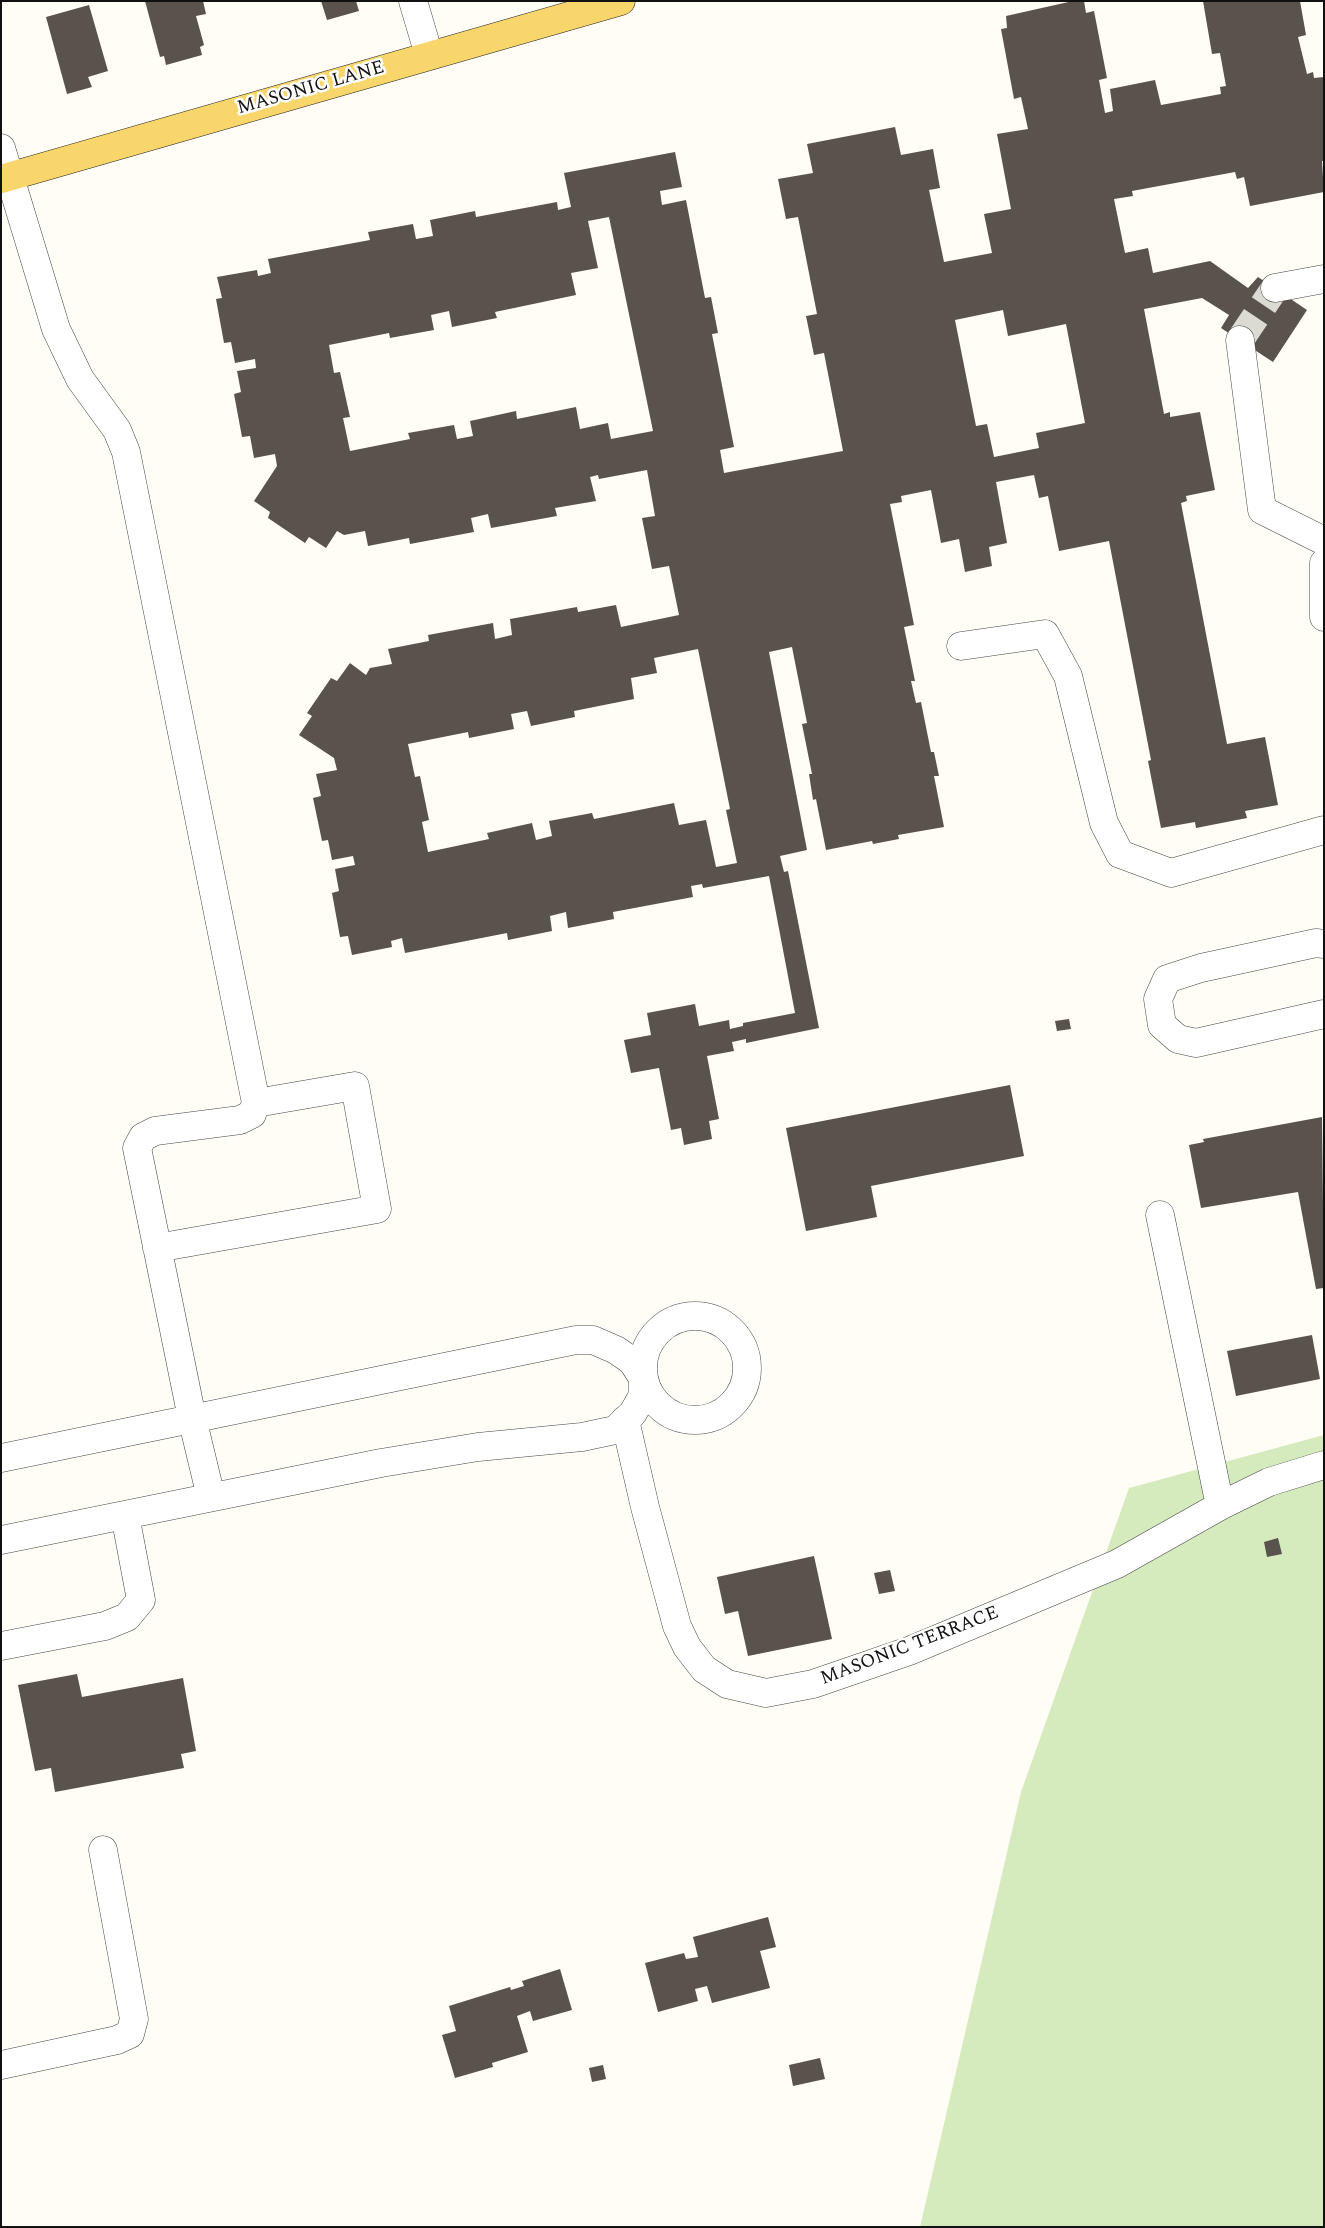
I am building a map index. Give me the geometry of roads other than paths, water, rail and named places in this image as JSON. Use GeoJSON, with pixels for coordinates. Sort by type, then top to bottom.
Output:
{"type":"FeatureCollection","features":[{"type":"Feature","properties":{"kind":"main road","name":"MASONIC LANE"},"geometry":{"type":"LineString","coordinates":[[6,178],[621,1]]}},
{"type":"Feature","properties":{"kind":"street"},"geometry":{"type":"LineString","coordinates":[[413,1],[429,55]]}},
{"type":"Feature","properties":{"kind":"street"},"geometry":{"type":"LineString","coordinates":[[1,148],[6,178],[63,346],[80,379],[117,430],[126,452],[256,1104],[252,1114],[240,1120],[156,1131],[143,1137],[137,1148],[192,1418],[211,1497]]}},
{"type":"Feature","properties":{"kind":"street"},"geometry":{"type":"LineString","coordinates":[[1275,288],[1324,279]]}},
{"type":"Feature","properties":{"kind":"street"},"geometry":{"type":"LineString","coordinates":[[1240,340],[1262,510],[1324,541]]}},
{"type":"Feature","properties":{"kind":"street"},"geometry":{"type":"LineString","coordinates":[[1324,563],[1324,617]]}},
{"type":"Feature","properties":{"kind":"street"},"geometry":{"type":"LineString","coordinates":[[962,646],[1045,634],[1068,676],[1104,823],[1120,854],[1171,873],[1324,830]]}},
{"type":"Feature","properties":{"kind":"street"},"geometry":{"type":"LineString","coordinates":[[1324,944],[1316,943],[1201,968],[1167,979],[1158,999],[1162,1025],[1178,1039],[1196,1042],[1324,1014]]}},
{"type":"Feature","properties":{"kind":"street"},"geometry":{"type":"LineString","coordinates":[[157,1248],[377,1209],[355,1086],[256,1104]]}},
{"type":"Feature","properties":{"kind":"street"},"geometry":{"type":"LineString","coordinates":[[1160,1215],[1220,1506]]}},
{"type":"Feature","properties":{"kind":"street"},"geometry":{"type":"LineString","coordinates":[[1,1458],[576,1340],[593,1340],[616,1350],[632,1360],[643,1378],[643,1396],[633,1413],[615,1430],[582,1437],[478,1447],[381,1463],[1,1540]]}},
{"type":"Feature","properties":{"kind":"street","name":"MASONIC TERRACE"},"geometry":{"type":"LineString","coordinates":[[625,1420],[677,1626],[687,1647],[704,1669],[726,1684],[766,1693],[813,1684],[909,1652],[1117,1564],[1220,1506],[1269,1482],[1324,1465]]}},
{"type":"Feature","properties":{"kind":"street"},"geometry":{"type":"LineString","coordinates":[[1,1646],[105,1626],[127,1617],[141,1600],[125,1515]]}},
{"type":"Feature","properties":{"kind":"street"},"geometry":{"type":"LineString","coordinates":[[1,2064],[117,2040],[130,2034],[134,2019],[103,1850]]}},
{"type":"Feature","properties":{"kind":"tunnel"},"geometry":{"type":"LineString","coordinates":[[1240,340],[1275,288]]}}]}
